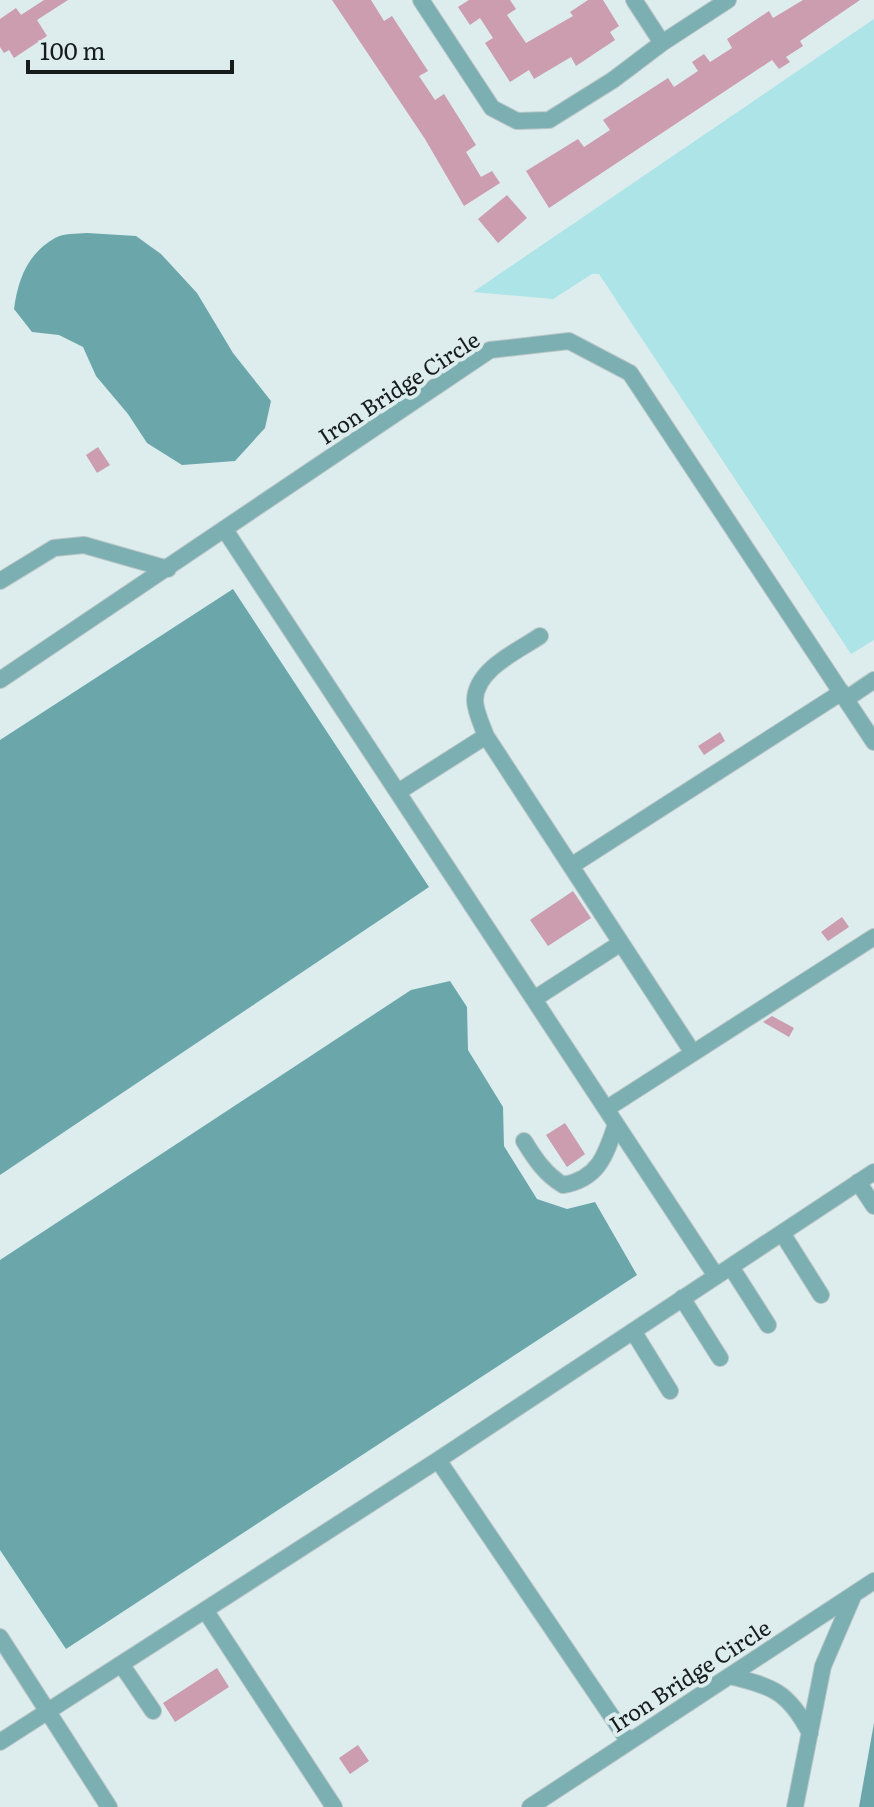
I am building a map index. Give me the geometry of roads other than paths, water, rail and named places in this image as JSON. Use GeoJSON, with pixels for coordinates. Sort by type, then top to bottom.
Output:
{"type":"FeatureCollection","features":[{"type":"Feature","properties":{"kind":"street"},"geometry":{"type":"LineString","coordinates":[[421,0],[492,108],[517,121],[549,120],[613,80],[728,0]]}},
{"type":"Feature","properties":{"kind":"street"},"geometry":{"type":"LineString","coordinates":[[634,0],[662,43]]}},
{"type":"Feature","properties":{"kind":"street","name":"Iron Bridge Circle"},"geometry":{"type":"LineString","coordinates":[[0,680],[490,350],[569,341],[630,373],[874,742]]}},
{"type":"Feature","properties":{"kind":"street"},"geometry":{"type":"LineString","coordinates":[[225,530],[716,1276]]}},
{"type":"Feature","properties":{"kind":"street"},"geometry":{"type":"LineString","coordinates":[[1,578],[54,548],[84,545],[168,569]]}},
{"type":"Feature","properties":{"kind":"street"},"geometry":{"type":"LineString","coordinates":[[540,636],[490,669],[476,688],[474,703],[486,736],[693,1053]]}},
{"type":"Feature","properties":{"kind":"street"},"geometry":{"type":"LineString","coordinates":[[571,866],[844,695],[874,680]]}},
{"type":"Feature","properties":{"kind":"street"},"geometry":{"type":"LineString","coordinates":[[398,792],[486,736]]}},
{"type":"Feature","properties":{"kind":"street"},"geometry":{"type":"LineString","coordinates":[[606,1109],[874,937]]}},
{"type":"Feature","properties":{"kind":"street"},"geometry":{"type":"LineString","coordinates":[[534,999],[621,943]]}},
{"type":"Feature","properties":{"kind":"street"},"geometry":{"type":"LineString","coordinates":[[524,1141],[542,1168],[553,1178],[563,1185],[574,1183],[600,1165],[616,1124]]}},
{"type":"Feature","properties":{"kind":"street"},"geometry":{"type":"LineString","coordinates":[[0,1742],[438,1460],[874,1172]]}},
{"type":"Feature","properties":{"kind":"street"},"geometry":{"type":"LineString","coordinates":[[858,1182],[874,1206]]}},
{"type":"Feature","properties":{"kind":"street"},"geometry":{"type":"LineString","coordinates":[[782,1233],[821,1295]]}},
{"type":"Feature","properties":{"kind":"street"},"geometry":{"type":"LineString","coordinates":[[731,1267],[768,1325]]}},
{"type":"Feature","properties":{"kind":"street"},"geometry":{"type":"LineString","coordinates":[[682,1298],[720,1358]]}},
{"type":"Feature","properties":{"kind":"street"},"geometry":{"type":"LineString","coordinates":[[633,1331],[670,1391]]}},
{"type":"Feature","properties":{"kind":"street"},"geometry":{"type":"LineString","coordinates":[[438,1460],[629,1742]]}},
{"type":"Feature","properties":{"kind":"street","name":"Iron Bridge Circle"},"geometry":{"type":"LineString","coordinates":[[530,1807],[874,1581]]}},
{"type":"Feature","properties":{"kind":"street"},"geometry":{"type":"LineString","coordinates":[[795,1807],[823,1666],[854,1594]]}},
{"type":"Feature","properties":{"kind":"street"},"geometry":{"type":"LineString","coordinates":[[205,1610],[334,1807]]}},
{"type":"Feature","properties":{"kind":"street"},"geometry":{"type":"LineString","coordinates":[[0,1637],[109,1807]]}},
{"type":"Feature","properties":{"kind":"street"},"geometry":{"type":"LineString","coordinates":[[121,1664],[153,1711]]}},
{"type":"Feature","properties":{"kind":"street"},"geometry":{"type":"LineString","coordinates":[[730,1676],[771,1687],[798,1709],[810,1733]]}}]}
